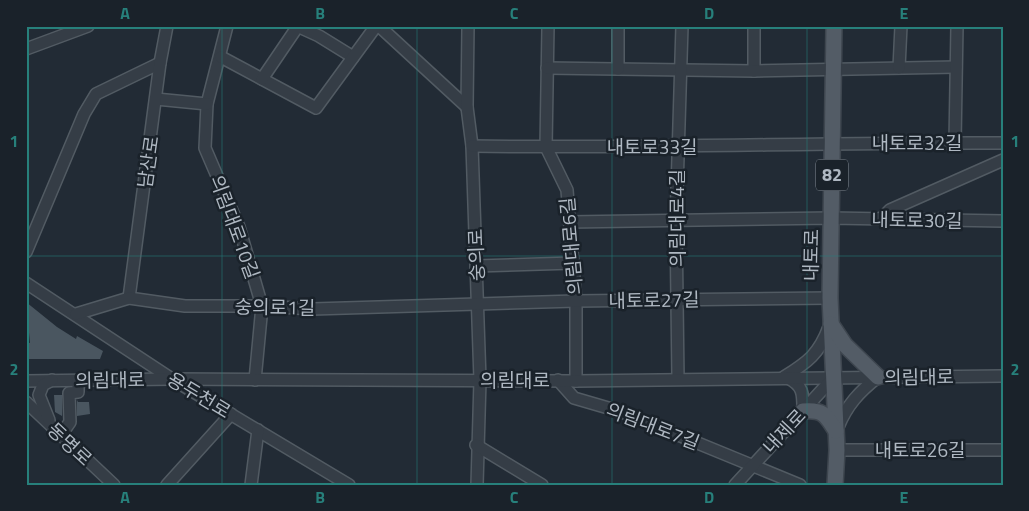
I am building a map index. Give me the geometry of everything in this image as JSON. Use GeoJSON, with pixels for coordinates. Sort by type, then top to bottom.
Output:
{"type":"FeatureCollection","features":[{"type":"Feature","properties":{"kind":"main road","name":"내토로"},"geometry":{"type":"LineString","coordinates":[[834,26],[830,323],[837,450],[835,485]]}},
{"type":"Feature","properties":{"kind":"main road"},"geometry":{"type":"LineString","coordinates":[[830,323],[845,345],[878,377]]}},
{"type":"Feature","properties":{"kind":"main road"},"geometry":{"type":"LineString","coordinates":[[803,411],[816,410],[826,415],[836,431]]}},
{"type":"Feature","properties":{"kind":"street"},"geometry":{"type":"LineString","coordinates":[[26,49],[88,26]]}},
{"type":"Feature","properties":{"kind":"street","name":"남산로"},"geometry":{"type":"LineString","coordinates":[[129,298],[160,63],[167,26]]}},
{"type":"Feature","properties":{"kind":"street"},"geometry":{"type":"LineString","coordinates":[[262,80],[298,26],[320,36],[354,57]]}},
{"type":"Feature","properties":{"kind":"street"},"geometry":{"type":"LineString","coordinates":[[221,57],[316,108],[377,26],[467,107]]}},
{"type":"Feature","properties":{"kind":"street","name":"숭의로"},"geometry":{"type":"LineString","coordinates":[[468,26],[467,107],[472,146],[480,380],[476,445],[477,485]]}},
{"type":"Feature","properties":{"kind":"street","name":"의림대로6길"},"geometry":{"type":"LineString","coordinates":[[548,26],[546,147],[567,190],[576,301],[576,380]]}},
{"type":"Feature","properties":{"kind":"street"},"geometry":{"type":"LineString","coordinates":[[618,26],[618,69]]}},
{"type":"Feature","properties":{"kind":"street","name":"의림대로4길"},"geometry":{"type":"LineString","coordinates":[[678,379],[676,222],[682,26]]}},
{"type":"Feature","properties":{"kind":"street"},"geometry":{"type":"LineString","coordinates":[[754,26],[754,71]]}},
{"type":"Feature","properties":{"kind":"street"},"geometry":{"type":"LineString","coordinates":[[899,68],[901,26]]}},
{"type":"Feature","properties":{"kind":"street"},"geometry":{"type":"LineString","coordinates":[[955,142],[957,26]]}},
{"type":"Feature","properties":{"kind":"street","name":"의림대로10길"},"geometry":{"type":"LineString","coordinates":[[228,27],[207,104],[205,148],[238,227],[262,306],[255,380]]}},
{"type":"Feature","properties":{"kind":"street"},"geometry":{"type":"LineString","coordinates":[[26,252],[84,114],[96,94],[160,63]]}},
{"type":"Feature","properties":{"kind":"street"},"geometry":{"type":"LineString","coordinates":[[548,68],[754,71],[956,67]]}},
{"type":"Feature","properties":{"kind":"street"},"geometry":{"type":"LineString","coordinates":[[156,99],[207,104]]}},
{"type":"Feature","properties":{"kind":"street","name":"내토로32길"},"geometry":{"type":"LineString","coordinates":[[832,143],[1003,142]]}},
{"type":"Feature","properties":{"kind":"street","name":"내토로33길"},"geometry":{"type":"LineString","coordinates":[[472,146],[677,147],[832,143]]}},
{"type":"Feature","properties":{"kind":"street"},"geometry":{"type":"LineString","coordinates":[[881,219],[890,210],[906,202],[1003,160]]}},
{"type":"Feature","properties":{"kind":"street","name":"내토로30길"},"geometry":{"type":"LineString","coordinates":[[570,222],[676,222],[831,218],[1003,221]]}},
{"type":"Feature","properties":{"kind":"street"},"geometry":{"type":"LineString","coordinates":[[476,266],[573,263]]}},
{"type":"Feature","properties":{"kind":"street","name":"용두천로"},"geometry":{"type":"LineString","coordinates":[[26,283],[76,314],[172,379],[349,485]]}},
{"type":"Feature","properties":{"kind":"street","name":"숭의로1길"},"geometry":{"type":"LineString","coordinates":[[76,314],[129,298],[185,306],[262,306],[313,309],[478,304]]}},
{"type":"Feature","properties":{"kind":"street","name":"내토로27길"},"geometry":{"type":"LineString","coordinates":[[478,304],[830,298]]}},
{"type":"Feature","properties":{"kind":"street"},"geometry":{"type":"LineString","coordinates":[[784,377],[806,363],[822,346],[830,323]]}},
{"type":"Feature","properties":{"kind":"street","name":"의림대로"},"geometry":{"type":"LineString","coordinates":[[26,381],[172,379],[576,380],[1003,376]]}},
{"type":"Feature","properties":{"kind":"street"},"geometry":{"type":"LineString","coordinates":[[784,377],[798,383],[803,392],[803,411]]}},
{"type":"Feature","properties":{"kind":"street"},"geometry":{"type":"LineString","coordinates":[[836,431],[846,408],[860,391],[878,377]]}},
{"type":"Feature","properties":{"kind":"street","name":"내제로"},"geometry":{"type":"LineString","coordinates":[[735,485],[833,378]]}},
{"type":"Feature","properties":{"kind":"street"},"geometry":{"type":"LineString","coordinates":[[52,380],[43,385],[40,395],[52,426]]}},
{"type":"Feature","properties":{"kind":"street"},"geometry":{"type":"LineString","coordinates":[[61,435],[70,424],[70,393],[78,392],[78,380]]}},
{"type":"Feature","properties":{"kind":"street","name":"의림대로7길"},"geometry":{"type":"LineString","coordinates":[[558,380],[574,398],[622,412],[753,465]]}},
{"type":"Feature","properties":{"kind":"street","name":"동명로"},"geometry":{"type":"LineString","coordinates":[[26,402],[114,485]]}},
{"type":"Feature","properties":{"kind":"street"},"geometry":{"type":"LineString","coordinates":[[167,485],[231,414]]}},
{"type":"Feature","properties":{"kind":"street"},"geometry":{"type":"LineString","coordinates":[[251,485],[258,430]]}},
{"type":"Feature","properties":{"kind":"street"},"geometry":{"type":"LineString","coordinates":[[476,445],[542,485]]}},
{"type":"Feature","properties":{"kind":"street","name":"내토로26길"},"geometry":{"type":"LineString","coordinates":[[837,450],[1003,450]]}},
{"type":"Feature","properties":{"kind":"street"},"geometry":{"type":"LineString","coordinates":[[753,465],[800,485]]}},
{"type":"Feature","properties":{"kind":"building"},"geometry":{"type":"Polygon","coordinates":[[[26,302],[57,327],[76,339],[77,336],[103,351],[100,359],[26,359],[26,342],[30,343],[26,302]]]}},
{"type":"Feature","properties":{"kind":"building"},"geometry":{"type":"Polygon","coordinates":[[[54,395],[62,395],[62,416],[55,412],[54,395]]]}},
{"type":"Feature","properties":{"kind":"building"},"geometry":{"type":"Polygon","coordinates":[[[77,400],[78,402],[89,402],[90,414],[77,416],[77,400]]]}}]}
